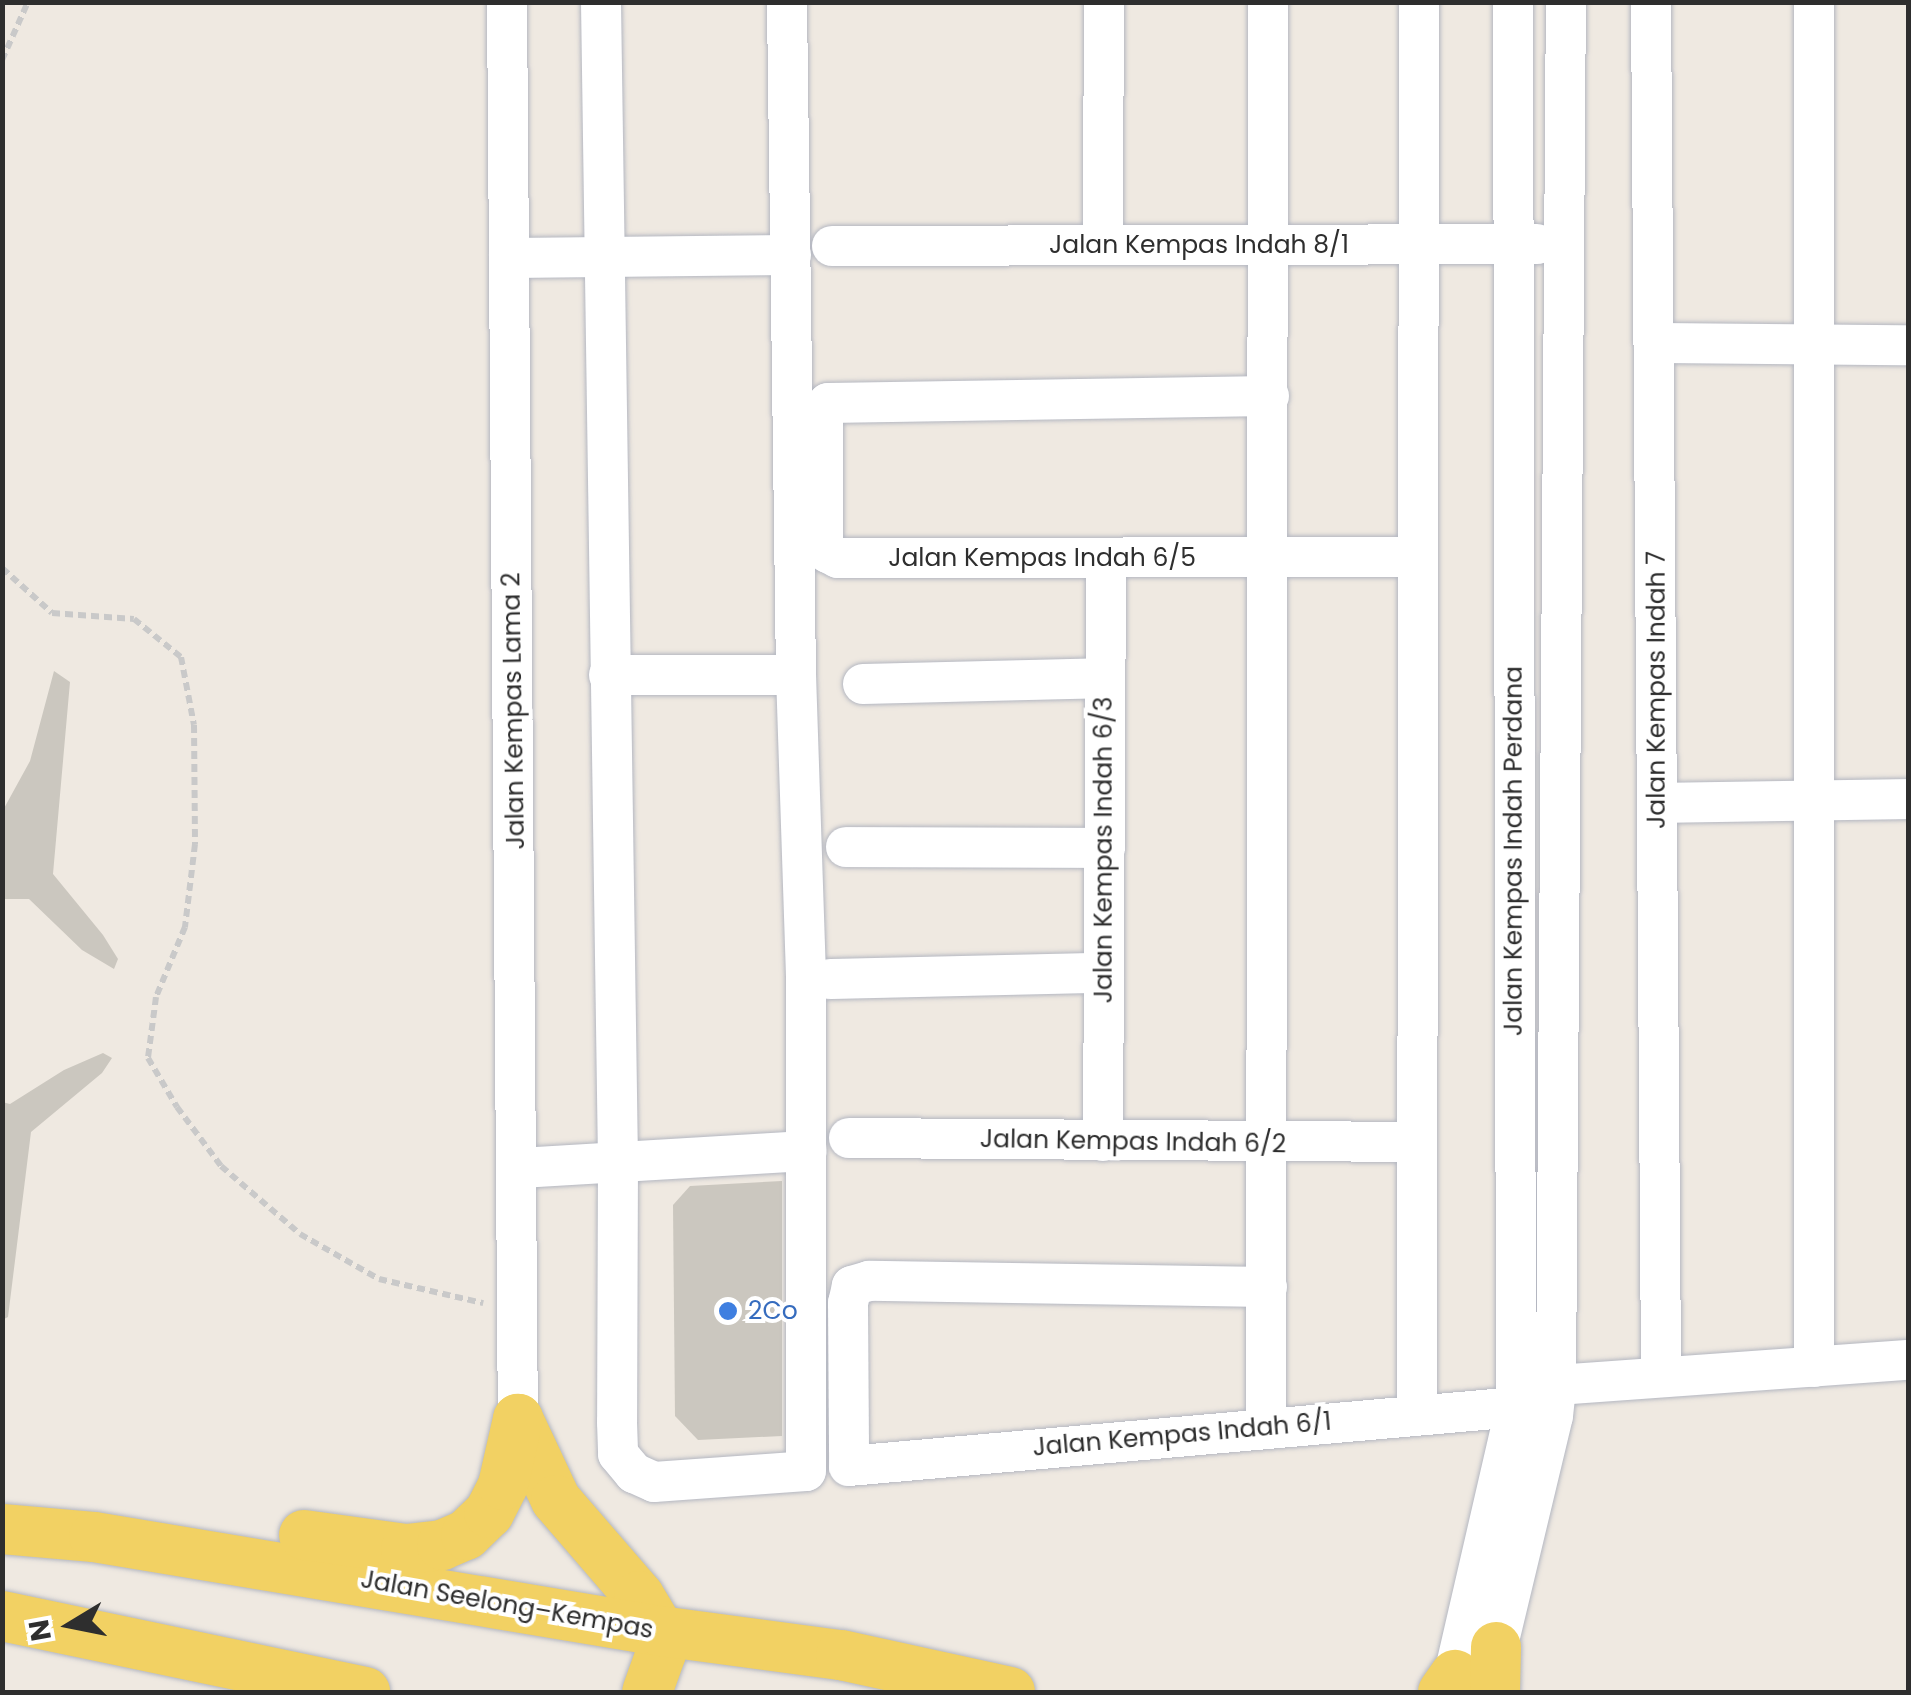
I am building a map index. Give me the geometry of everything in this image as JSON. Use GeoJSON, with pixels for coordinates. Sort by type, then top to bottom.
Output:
{"type":"FeatureCollection","features":[{"type":"Feature","properties":{"kind":"main road"},"geometry":{"type":"LineString","coordinates":[[94,1536],[295,1534],[406,1549],[442,1545],[466,1534],[488,1513],[503,1484],[518,1419]]}},
{"type":"Feature","properties":{"kind":"main road"},"geometry":{"type":"LineString","coordinates":[[518,1419],[556,1500],[639,1596],[660,1632],[661,1652],[648,1692]]}},
{"type":"Feature","properties":{"kind":"main road","name":"Jalan Seelong–Kempas"},"geometry":{"type":"LineString","coordinates":[[2,1529],[94,1536],[660,1632],[840,1655],[1010,1692]]}},
{"type":"Feature","properties":{"kind":"main road"},"geometry":{"type":"LineString","coordinates":[[2,1616],[365,1692]]}},
{"type":"Feature","properties":{"kind":"street","name":"Jalan Kempas Lama 2"},"geometry":{"type":"LineString","coordinates":[[507,2],[518,1419]]}},
{"type":"Feature","properties":{"kind":"street"},"geometry":{"type":"LineString","coordinates":[[601,2],[618,1162],[618,1454],[634,1474],[654,1482],[806,1471],[806,976],[796,674],[787,2]]}},
{"type":"Feature","properties":{"kind":"street"},"geometry":{"type":"LineString","coordinates":[[1102,246],[1104,2]]}},
{"type":"Feature","properties":{"kind":"street"},"geometry":{"type":"LineString","coordinates":[[1266,1428],[1268,2]]}},
{"type":"Feature","properties":{"kind":"street"},"geometry":{"type":"LineString","coordinates":[[1417,1413],[1419,2]]}},
{"type":"Feature","properties":{"kind":"street","name":"Jalan Kempas Indah Perdana"},"geometry":{"type":"LineString","coordinates":[[1471,1682],[1516,1407],[1513,2]]}},
{"type":"Feature","properties":{"kind":"street","name":"Jalan Kempas Indah Perdana"},"geometry":{"type":"LineString","coordinates":[[1471,1682],[1553,1416],[1556,1385],[1566,2]]}},
{"type":"Feature","properties":{"kind":"street","name":"Jalan Kempas Indah 7"},"geometry":{"type":"LineString","coordinates":[[1651,2],[1661,1378]]}},
{"type":"Feature","properties":{"kind":"street"},"geometry":{"type":"LineString","coordinates":[[1814,2],[1814,1366]]}},
{"type":"Feature","properties":{"kind":"street","name":"Jalan Kempas Indah 8/1"},"geometry":{"type":"LineString","coordinates":[[832,246],[1566,244]]}},
{"type":"Feature","properties":{"kind":"street"},"geometry":{"type":"LineString","coordinates":[[509,258],[604,260],[791,254]]}},
{"type":"Feature","properties":{"kind":"street"},"geometry":{"type":"LineString","coordinates":[[1654,344],[1908,345]]}},
{"type":"Feature","properties":{"kind":"street","name":"Jalan Kempas Indah 6/5"},"geometry":{"type":"LineString","coordinates":[[1269,396],[828,404],[823,410],[823,542],[828,553],[838,558],[1418,557]]}},
{"type":"Feature","properties":{"kind":"street","name":"Jalan Kempas Indah 6/3"},"geometry":{"type":"LineString","coordinates":[[1103,1141],[1106,559]]}},
{"type":"Feature","properties":{"kind":"street"},"geometry":{"type":"LineString","coordinates":[[609,675],[796,674]]}},
{"type":"Feature","properties":{"kind":"street"},"geometry":{"type":"LineString","coordinates":[[863,684],[1105,678]]}},
{"type":"Feature","properties":{"kind":"street"},"geometry":{"type":"LineString","coordinates":[[1658,803],[1908,799]]}},
{"type":"Feature","properties":{"kind":"street"},"geometry":{"type":"LineString","coordinates":[[846,847],[1104,848]]}},
{"type":"Feature","properties":{"kind":"street"},"geometry":{"type":"LineString","coordinates":[[830,979],[1104,973]]}},
{"type":"Feature","properties":{"kind":"street","name":"Jalan Kempas Indah 6/2"},"geometry":{"type":"LineString","coordinates":[[849,1138],[1267,1144],[1418,1142]]}},
{"type":"Feature","properties":{"kind":"street"},"geometry":{"type":"LineString","coordinates":[[519,1168],[806,1151]]}},
{"type":"Feature","properties":{"kind":"street","name":"Jalan Kempas Indah 6/1"},"geometry":{"type":"LineString","coordinates":[[1267,1287],[869,1281],[852,1286],[848,1303],[849,1466],[1516,1407]]}},
{"type":"Feature","properties":{"kind":"street"},"geometry":{"type":"LineString","coordinates":[[1556,1385],[1908,1360]]}},
{"type":"Feature","properties":{"kind":"path"},"geometry":{"type":"LineString","coordinates":[[2,60],[28,2]]}},
{"type":"Feature","properties":{"kind":"path"},"geometry":{"type":"LineString","coordinates":[[2,568],[52,613],[134,619],[181,657],[194,725],[195,844],[185,928],[156,998],[148,1058],[178,1108],[222,1166],[300,1234],[379,1279],[518,1312]]}},
{"type":"Feature","properties":{"kind":"building"},"geometry":{"type":"Polygon","coordinates":[[[54,671],[70,682],[53,874],[103,935],[118,959],[114,969],[82,950],[29,899],[2,899],[2,812],[30,761],[54,671]]]}},
{"type":"Feature","properties":{"kind":"building"},"geometry":{"type":"Polygon","coordinates":[[[103,1053],[112,1058],[102,1073],[31,1132],[8,1317],[2,1320],[2,1102],[10,1104],[64,1070],[103,1053]]]}},
{"type":"Feature","properties":{"kind":"building"},"geometry":{"type":"Polygon","coordinates":[[[782,1181],[782,1436],[698,1440],[675,1416],[673,1205],[690,1186],[782,1181]]]}},
{"type":"Feature","properties":{"kind":"place","name":"2Co"},"geometry":{"type":"Point","coordinates":[728,1311]}}]}
